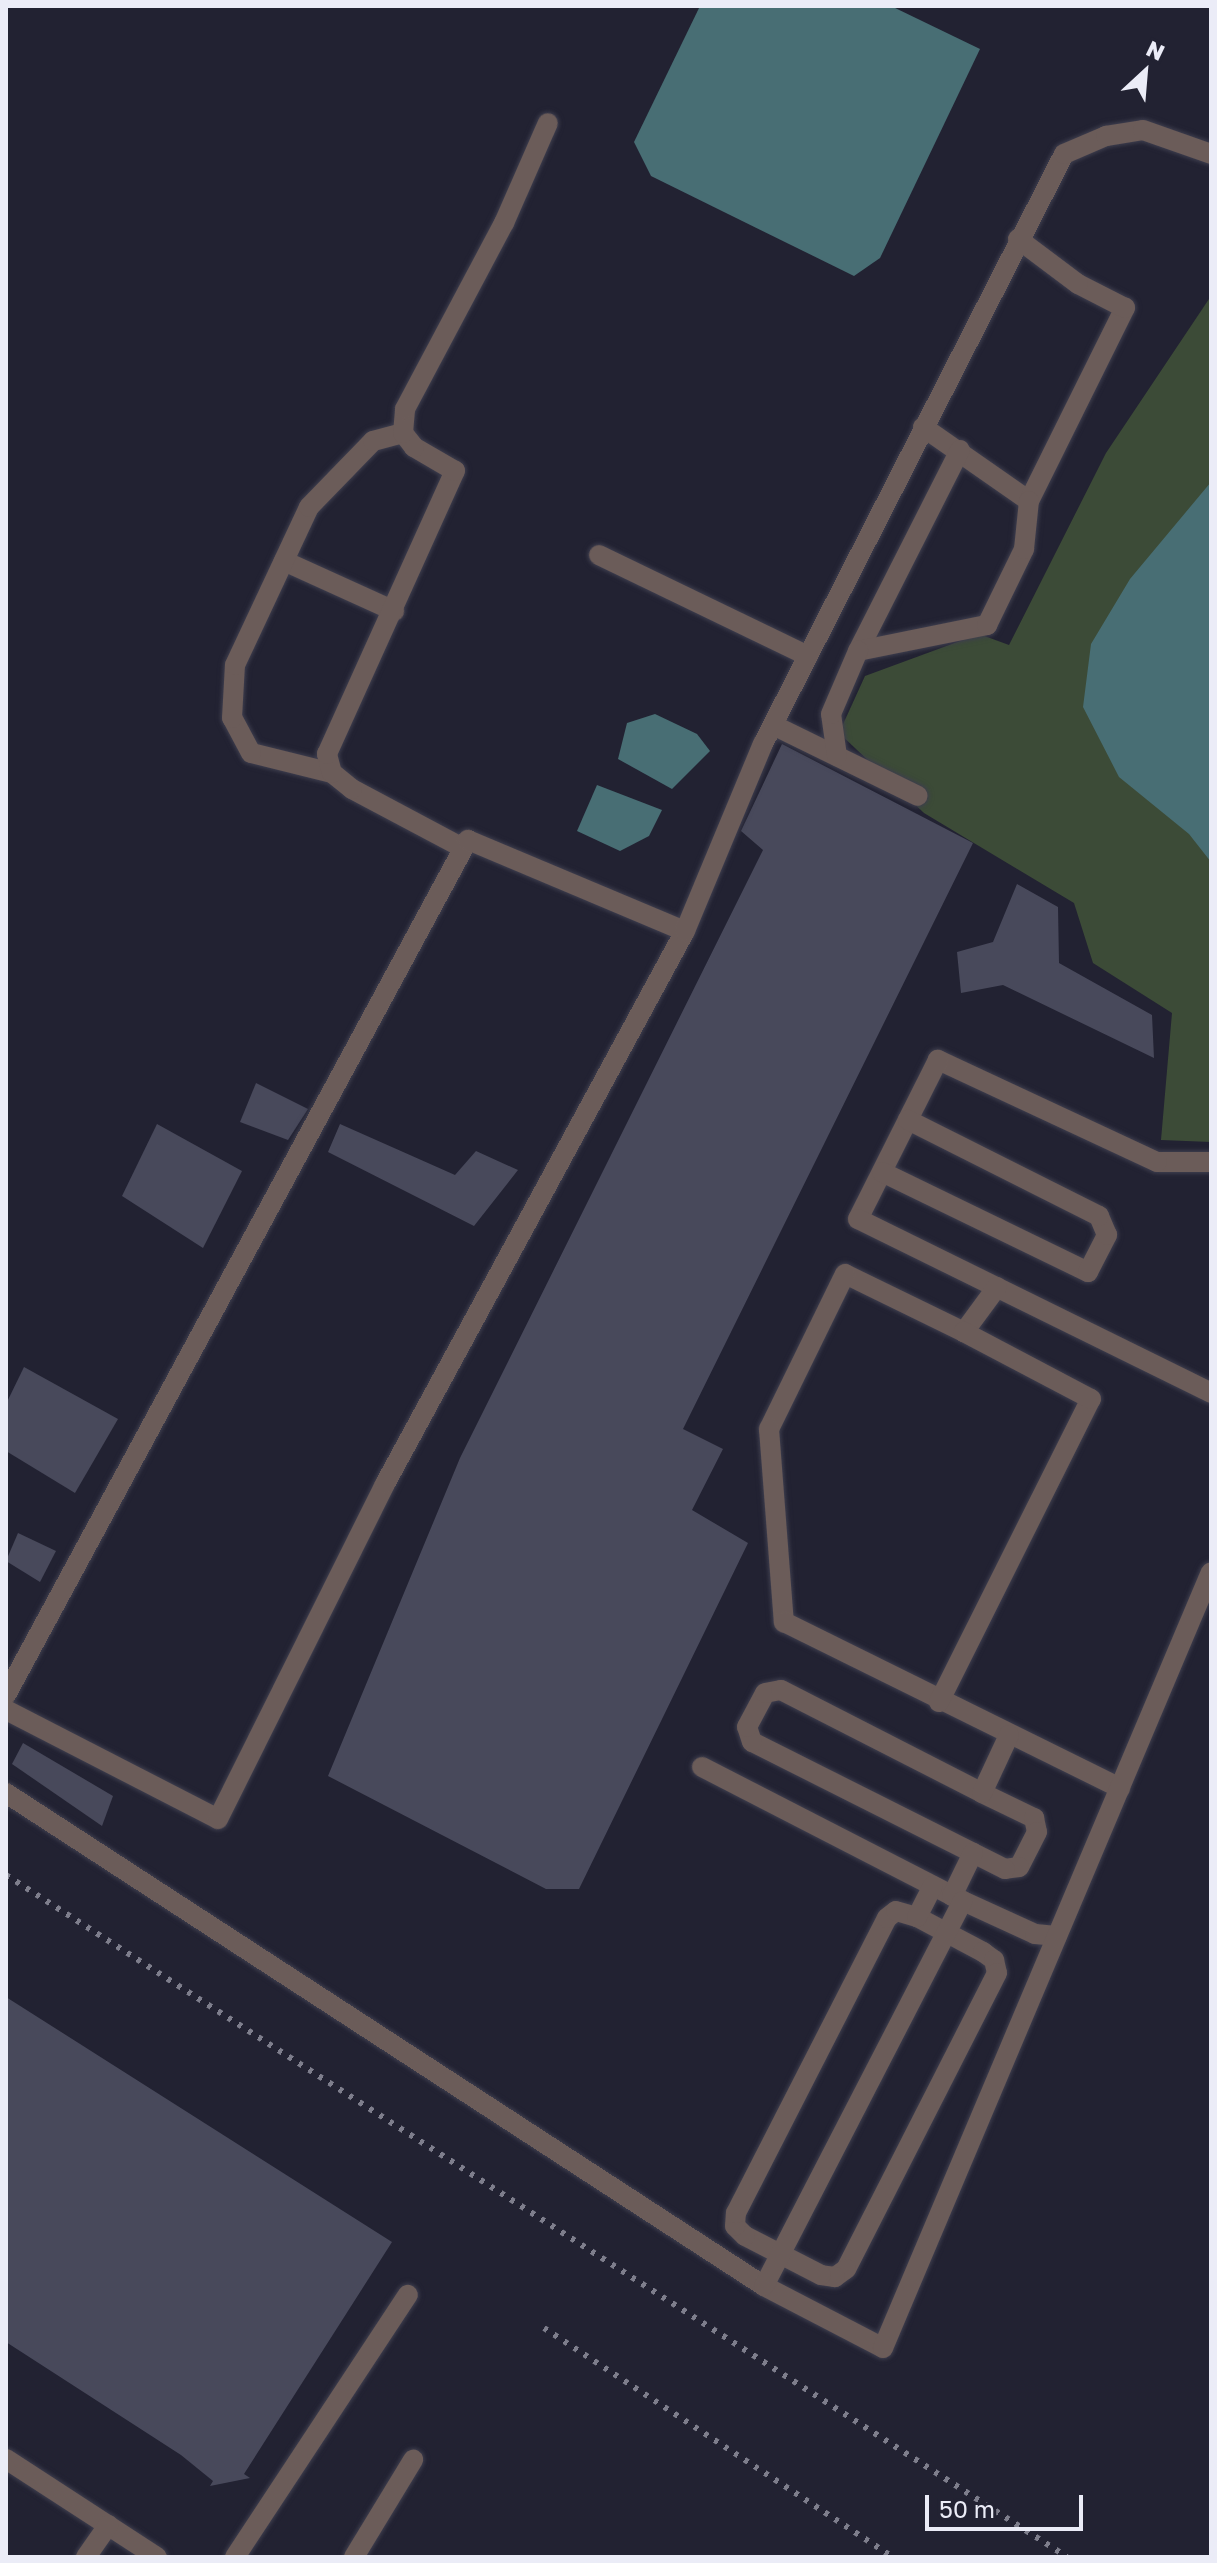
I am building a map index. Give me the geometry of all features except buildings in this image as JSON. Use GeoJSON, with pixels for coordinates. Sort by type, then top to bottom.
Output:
{"type":"FeatureCollection","features":[{"type":"Feature","properties":{"kind":"street"},"geometry":{"type":"LineString","coordinates":[[403,433],[405,409],[498,236],[548,123]]}},
{"type":"Feature","properties":{"kind":"street"},"geometry":{"type":"LineString","coordinates":[[6,1710],[218,1819],[385,1484],[685,931],[773,725],[1064,154],[1106,136],[1143,130],[1211,154]]}},
{"type":"Feature","properties":{"kind":"street"},"geometry":{"type":"LineString","coordinates":[[858,651],[987,625],[1024,549],[1029,501],[1125,308],[1078,284],[1018,239]]}},
{"type":"Feature","properties":{"kind":"street"},"geometry":{"type":"LineString","coordinates":[[923,427],[1029,501]]}},
{"type":"Feature","properties":{"kind":"street"},"geometry":{"type":"LineString","coordinates":[[403,433],[373,441],[309,507],[235,665],[232,718],[251,753],[332,773],[463,848]]}},
{"type":"Feature","properties":{"kind":"street"},"geometry":{"type":"LineString","coordinates":[[332,773],[327,754],[455,471],[403,433]]}},
{"type":"Feature","properties":{"kind":"street"},"geometry":{"type":"LineString","coordinates":[[837,756],[831,714],[858,651],[960,450]]}},
{"type":"Feature","properties":{"kind":"street"},"geometry":{"type":"LineString","coordinates":[[599,555],[808,656]]}},
{"type":"Feature","properties":{"kind":"street"},"geometry":{"type":"LineString","coordinates":[[284,561],[394,611]]}},
{"type":"Feature","properties":{"kind":"street"},"geometry":{"type":"LineString","coordinates":[[773,725],[918,796]]}},
{"type":"Feature","properties":{"kind":"street"},"geometry":{"type":"LineString","coordinates":[[6,1695],[468,840],[685,931]]}},
{"type":"Feature","properties":{"kind":"street"},"geometry":{"type":"LineString","coordinates":[[1211,1162],[1157,1162],[938,1060],[858,1219],[1211,1393]]}},
{"type":"Feature","properties":{"kind":"street"},"geometry":{"type":"LineString","coordinates":[[882,1172],[1088,1272],[1107,1235],[1099,1216],[908,1120]]}},
{"type":"Feature","properties":{"kind":"street"},"geometry":{"type":"LineString","coordinates":[[939,1702],[1091,1399],[845,1274],[769,1429],[784,1622],[939,1702],[1120,1788]]}},
{"type":"Feature","properties":{"kind":"street"},"geometry":{"type":"LineString","coordinates":[[964,1332],[997,1287]]}},
{"type":"Feature","properties":{"kind":"street"},"geometry":{"type":"LineString","coordinates":[[6,1793],[764,2286],[883,2348],[1211,1572]]}},
{"type":"Feature","properties":{"kind":"street"},"geometry":{"type":"LineString","coordinates":[[781,1690],[982,1793],[1034,1818],[1037,1832],[1019,1867],[1005,1869],[752,1742],[747,1727],[765,1693],[781,1690]]}},
{"type":"Feature","properties":{"kind":"street"},"geometry":{"type":"LineString","coordinates":[[982,1793],[1009,1735]]}},
{"type":"Feature","properties":{"kind":"street"},"geometry":{"type":"LineString","coordinates":[[702,1767],[957,1898],[1035,1934],[1057,1936]]}},
{"type":"Feature","properties":{"kind":"street"},"geometry":{"type":"LineString","coordinates":[[764,2286],[948,1932],[973,1853]]}},
{"type":"Feature","properties":{"kind":"street"},"geometry":{"type":"LineString","coordinates":[[917,1917],[933,1886]]}},
{"type":"Feature","properties":{"kind":"street"},"geometry":{"type":"LineString","coordinates":[[896,1911],[948,1932],[994,1960],[997,1973],[846,2269],[835,2277],[821,2275],[745,2236],[735,2226],[736,2213],[887,1918],[896,1911]]}},
{"type":"Feature","properties":{"kind":"street"},"geometry":{"type":"LineString","coordinates":[[235,2557],[408,2295]]}},
{"type":"Feature","properties":{"kind":"street"},"geometry":{"type":"LineString","coordinates":[[6,2459],[157,2557]]}},
{"type":"Feature","properties":{"kind":"street"},"geometry":{"type":"LineString","coordinates":[[354,2557],[413,2460]]}},
{"type":"Feature","properties":{"kind":"street"},"geometry":{"type":"LineString","coordinates":[[86,2557],[108,2525]]}},
{"type":"Feature","properties":{"kind":"shaded area"},"geometry":{"type":"Polygon","coordinates":[[[700,6],[891,6],[980,49],[880,258],[854,276],[651,176],[634,142],[700,6]]]}},
{"type":"Feature","properties":{"kind":"shaded area"},"geometry":{"type":"Polygon","coordinates":[[[1211,296],[1211,1142],[1161,1140],[1172,1013],[1093,963],[1074,903],[924,813],[839,733],[865,676],[979,634],[1009,645],[1106,453],[1211,296]]]}},
{"type":"Feature","properties":{"kind":"shaded area"},"geometry":{"type":"Polygon","coordinates":[[[1211,482],[1211,862],[1189,834],[1119,777],[1083,707],[1091,644],[1130,579],[1211,482]]]}},
{"type":"Feature","properties":{"kind":"shaded area"},"geometry":{"type":"Polygon","coordinates":[[[655,714],[697,734],[710,751],[672,789],[618,759],[627,723],[655,714]]]}},
{"type":"Feature","properties":{"kind":"shaded area"},"geometry":{"type":"Polygon","coordinates":[[[597,785],[662,810],[649,836],[620,851],[577,831],[597,785]]]}},
{"type":"Feature","properties":{"kind":"railway"},"geometry":{"type":"LineString","coordinates":[[6,1875],[1067,2557]]}},
{"type":"Feature","properties":{"kind":"railway"},"geometry":{"type":"LineString","coordinates":[[544,2328],[892,2557]]}}]}
